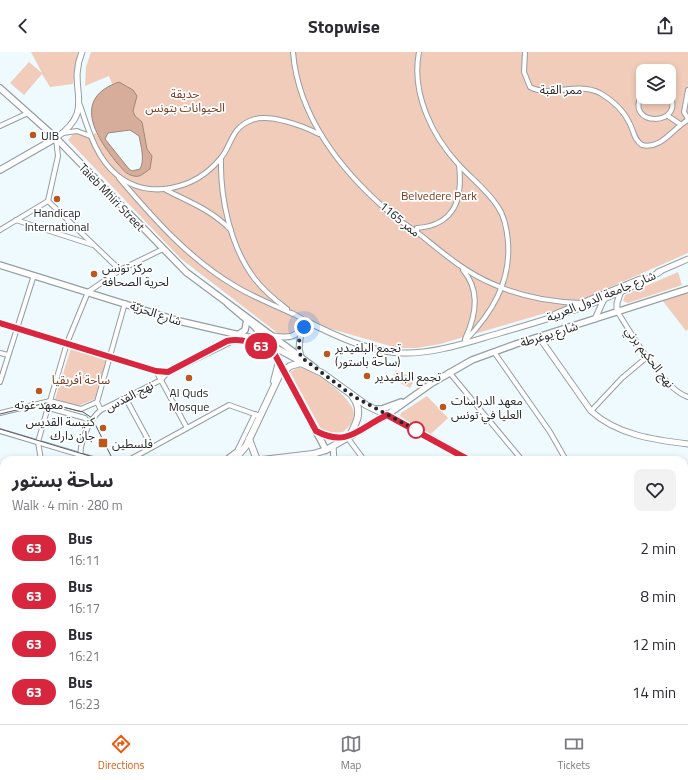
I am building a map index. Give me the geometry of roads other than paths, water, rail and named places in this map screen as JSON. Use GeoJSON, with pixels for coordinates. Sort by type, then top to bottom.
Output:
{"type":"FeatureCollection","features":[{"type":"Feature","properties":{"kind":"main road","name":"Taieb Mhiri Street"},"geometry":{"type":"LineString","coordinates":[[1,90],[56,138],[186,272],[227,303]]}},
{"type":"Feature","properties":{"kind":"main road"},"geometry":{"type":"LineString","coordinates":[[0,170],[56,138]]}},
{"type":"Feature","properties":{"kind":"main road","name":"شارع الحرّيّة"},"geometry":{"type":"LineString","coordinates":[[0,266],[34,275],[179,321],[239,334],[269,343],[309,366]]}},
{"type":"Feature","properties":{"kind":"main road","name":"شارع يوغرطة"},"geometry":{"type":"LineString","coordinates":[[387,415],[449,372],[472,360],[617,311],[688,289]]}},
{"type":"Feature","properties":{"kind":"main road"},"geometry":{"type":"LineString","coordinates":[[227,303],[232,310],[247,320],[260,332],[269,343],[326,450]]}},
{"type":"Feature","properties":{"kind":"main road"},"geometry":{"type":"LineString","coordinates":[[227,303],[235,306],[353,396],[373,409],[387,415],[462,456]]}},
{"type":"Feature","properties":{"kind":"main road"},"geometry":{"type":"LineString","coordinates":[[239,334],[245,330],[247,320]]}},
{"type":"Feature","properties":{"kind":"main road"},"geometry":{"type":"LineString","coordinates":[[0,322],[156,371],[168,372]]}},
{"type":"Feature","properties":{"kind":"main road"},"geometry":{"type":"LineString","coordinates":[[226,332],[228,337],[227,341],[241,340],[273,351]]}},
{"type":"Feature","properties":{"kind":"main road","name":"نهج القدس"},"geometry":{"type":"LineString","coordinates":[[168,372],[227,341]]}},
{"type":"Feature","properties":{"kind":"main road"},"geometry":{"type":"LineString","coordinates":[[272,388],[278,362]]}},
{"type":"Feature","properties":{"kind":"main road"},"geometry":{"type":"LineString","coordinates":[[239,456],[242,453],[249,439],[257,415],[272,388],[284,371],[296,364],[309,366],[322,373]]}},
{"type":"Feature","properties":{"kind":"main road","name":"شارع يوغرطة"},"geometry":{"type":"LineString","coordinates":[[373,409],[387,407],[417,393]]}},
{"type":"Feature","properties":{"kind":"main road"},"geometry":{"type":"LineString","coordinates":[[347,437],[359,416],[353,396]]}},
{"type":"Feature","properties":{"kind":"main road"},"geometry":{"type":"LineString","coordinates":[[296,456],[313,454],[326,450],[387,415]]}},
{"type":"Feature","properties":{"kind":"main road"},"geometry":{"type":"LineString","coordinates":[[316,431],[327,436],[347,437]]}},
{"type":"Feature","properties":{"kind":"main road"},"geometry":{"type":"LineString","coordinates":[[249,439],[255,456]]}},
{"type":"Feature","properties":{"kind":"street"},"geometry":{"type":"LineString","coordinates":[[82,52],[77,75],[80,106],[90,136],[105,161],[155,219],[200,262],[236,287],[308,322],[301,330],[289,338],[273,336]]}},
{"type":"Feature","properties":{"kind":"street","name":"ممر 1165"},"geometry":{"type":"LineString","coordinates":[[293,52],[300,90],[320,134],[362,186],[387,210],[462,268],[503,288],[539,299],[581,303]]}},
{"type":"Feature","properties":{"kind":"street"},"geometry":{"type":"LineString","coordinates":[[419,52],[418,86],[427,115],[440,141],[459,165],[488,194],[497,206],[503,216],[507,229],[508,252],[503,288],[490,311],[463,342]]}},
{"type":"Feature","properties":{"kind":"street","name":"ممر القبة"},"geometry":{"type":"LineString","coordinates":[[525,52],[524,72],[530,87],[543,91],[575,87],[600,93],[622,111],[631,125],[636,138],[642,145],[649,146],[658,144],[680,124],[688,119]]}},
{"type":"Feature","properties":{"kind":"street"},"geometry":{"type":"LineString","coordinates":[[688,90],[684,112],[688,119]]}},
{"type":"Feature","properties":{"kind":"street"},"geometry":{"type":"LineString","coordinates":[[639,104],[640,108],[646,117],[657,120],[668,116]]}},
{"type":"Feature","properties":{"kind":"street"},"geometry":{"type":"LineString","coordinates":[[668,116],[672,104]]}},
{"type":"Feature","properties":{"kind":"street"},"geometry":{"type":"LineString","coordinates":[[0,230],[48,201],[58,156],[56,138],[75,120],[80,106]]}},
{"type":"Feature","properties":{"kind":"street"},"geometry":{"type":"LineString","coordinates":[[0,126],[28,113]]}},
{"type":"Feature","properties":{"kind":"street"},"geometry":{"type":"LineString","coordinates":[[668,116],[680,124]]}},
{"type":"Feature","properties":{"kind":"street"},"geometry":{"type":"LineString","coordinates":[[165,190],[183,186],[199,178],[221,158],[232,136],[252,119],[274,119],[320,134]]}},
{"type":"Feature","properties":{"kind":"street"},"geometry":{"type":"LineString","coordinates":[[63,133],[78,131],[90,136]]}},
{"type":"Feature","properties":{"kind":"street"},"geometry":{"type":"LineString","coordinates":[[221,158],[223,192],[232,231],[243,259],[254,278],[272,297],[293,314]]}},
{"type":"Feature","properties":{"kind":"street"},"geometry":{"type":"LineString","coordinates":[[417,233],[417,228],[427,227],[440,222],[455,207],[461,190],[459,165]]}},
{"type":"Feature","properties":{"kind":"street"},"geometry":{"type":"LineString","coordinates":[[117,175],[144,187],[165,190],[209,211],[232,231]]}},
{"type":"Feature","properties":{"kind":"street"},"geometry":{"type":"LineString","coordinates":[[48,201],[120,270]]}},
{"type":"Feature","properties":{"kind":"street"},"geometry":{"type":"LineString","coordinates":[[16,220],[94,245]]}},
{"type":"Feature","properties":{"kind":"street"},"geometry":{"type":"LineString","coordinates":[[50,401],[67,343],[88,292],[120,270],[163,250]]}},
{"type":"Feature","properties":{"kind":"street","name":"شارع جامعة الدول العربية"},"geometry":{"type":"LineString","coordinates":[[308,322],[345,338],[389,351],[415,353],[463,342],[604,300],[688,259]]}},
{"type":"Feature","properties":{"kind":"street"},"geometry":{"type":"LineString","coordinates":[[462,268],[471,282],[475,301],[473,322],[463,342]]}},
{"type":"Feature","properties":{"kind":"street","name":"شارع جامعة الدول العربية"},"geometry":{"type":"LineString","coordinates":[[541,320],[660,272]]}},
{"type":"Feature","properties":{"kind":"street"},"geometry":{"type":"LineString","coordinates":[[0,382],[34,275]]}},
{"type":"Feature","properties":{"kind":"street"},"geometry":{"type":"LineString","coordinates":[[617,311],[617,303],[624,286]]}},
{"type":"Feature","properties":{"kind":"street"},"geometry":{"type":"LineString","coordinates":[[595,319],[608,292]]}},
{"type":"Feature","properties":{"kind":"street"},"geometry":{"type":"LineString","coordinates":[[101,410],[97,402],[125,303]]}},
{"type":"Feature","properties":{"kind":"street","name":"نهج الحكيم برني"},"geometry":{"type":"LineString","coordinates":[[617,311],[647,357],[677,392],[688,397]]}},
{"type":"Feature","properties":{"kind":"street"},"geometry":{"type":"LineString","coordinates":[[301,330],[298,348],[301,357]]}},
{"type":"Feature","properties":{"kind":"street"},"geometry":{"type":"LineString","coordinates":[[539,337],[591,411],[610,426],[629,433],[688,444]]}},
{"type":"Feature","properties":{"kind":"street"},"geometry":{"type":"LineString","coordinates":[[494,352],[550,432],[564,456]]}},
{"type":"Feature","properties":{"kind":"street"},"geometry":{"type":"LineString","coordinates":[[0,353],[8,355]]}},
{"type":"Feature","properties":{"kind":"street"},"geometry":{"type":"LineString","coordinates":[[591,411],[622,378],[647,357]]}},
{"type":"Feature","properties":{"kind":"street"},"geometry":{"type":"LineString","coordinates":[[156,371],[187,428]]}},
{"type":"Feature","properties":{"kind":"street","name":"نهج القدس"},"geometry":{"type":"LineString","coordinates":[[93,416],[101,410],[126,399],[161,380],[168,372]]}},
{"type":"Feature","properties":{"kind":"street"},"geometry":{"type":"LineString","coordinates":[[449,372],[519,456]]}},
{"type":"Feature","properties":{"kind":"street"},"geometry":{"type":"LineString","coordinates":[[126,399],[152,447]]}},
{"type":"Feature","properties":{"kind":"street"},"geometry":{"type":"LineString","coordinates":[[0,413],[50,401],[81,409],[97,402]]}},
{"type":"Feature","properties":{"kind":"street"},"geometry":{"type":"LineString","coordinates":[[136,456],[229,404],[257,415],[237,451],[230,456]]}},
{"type":"Feature","properties":{"kind":"street"},"geometry":{"type":"LineString","coordinates":[[33,405],[48,407],[84,418],[89,423]]}},
{"type":"Feature","properties":{"kind":"street"},"geometry":{"type":"LineString","coordinates":[[40,456],[38,442],[48,407]]}},
{"type":"Feature","properties":{"kind":"street"},"geometry":{"type":"LineString","coordinates":[[84,418],[93,416]]}},
{"type":"Feature","properties":{"kind":"street"},"geometry":{"type":"LineString","coordinates":[[80,454],[89,423],[93,416]]}},
{"type":"Feature","properties":{"kind":"street"},"geometry":{"type":"LineString","coordinates":[[0,431],[86,456]]}},
{"type":"Feature","properties":{"kind":"street"},"geometry":{"type":"LineString","coordinates":[[347,437],[361,456]]}},
{"type":"Feature","properties":{"kind":"street"},"geometry":{"type":"LineString","coordinates":[[333,446],[333,456]]}},
{"type":"Feature","properties":{"kind":"street"},"geometry":{"type":"LineString","coordinates":[[326,450],[330,456]]}},
{"type":"Feature","properties":{"kind":"tram line"},"geometry":{"type":"LineString","coordinates":[[0,414],[46,403],[83,412],[92,418],[111,456]]}},
{"type":"Feature","properties":{"kind":"tram line"},"geometry":{"type":"LineString","coordinates":[[0,429],[90,456]]}},
{"type":"Feature","properties":{"kind":"place","name":"UIB"},"geometry":{"type":"Point","coordinates":[33,135]}},
{"type":"Feature","properties":{"kind":"place","name":"Handicap International"},"geometry":{"type":"Point","coordinates":[57,199]}},
{"type":"Feature","properties":{"kind":"place","name":"مركز تونس لحرية الصحافة"},"geometry":{"type":"Point","coordinates":[94,274]}},
{"type":"Feature","properties":{"kind":"place","name":"تجمع البلفيدير (ساحة باستور)"},"geometry":{"type":"Point","coordinates":[327,354]}},
{"type":"Feature","properties":{"kind":"place","name":"تجمع البلفيدير"},"geometry":{"type":"Point","coordinates":[367,376]}},
{"type":"Feature","properties":{"kind":"place","name":"Al Quds Mosque"},"geometry":{"type":"Point","coordinates":[189,378]}},
{"type":"Feature","properties":{"kind":"place","name":"معهد غوته"},"geometry":{"type":"Point","coordinates":[39,391]}},
{"type":"Feature","properties":{"kind":"place","name":"معهد الدراسات العليا في تونس"},"geometry":{"type":"Point","coordinates":[443,407]}},
{"type":"Feature","properties":{"kind":"place","name":"كنيسة القديس جان دارك"},"geometry":{"type":"Point","coordinates":[103,428]}},
{"type":"Feature","properties":{"kind":"place","name":"فلسطين"},"geometry":{"type":"Point","coordinates":[103,443]}},
{"type":"Feature","properties":{"kind":"park label","name":"حديقة الحيوانات بتونس"},"geometry":{"type":"Point","coordinates":[185,100]}},
{"type":"Feature","properties":{"kind":"park label","name":"Belvedere Park"},"geometry":{"type":"Point","coordinates":[439,195]}},
{"type":"Feature","properties":{"kind":"park label","name":"ساحة أفريقيا"},"geometry":{"type":"Point","coordinates":[81,379]}}]}
